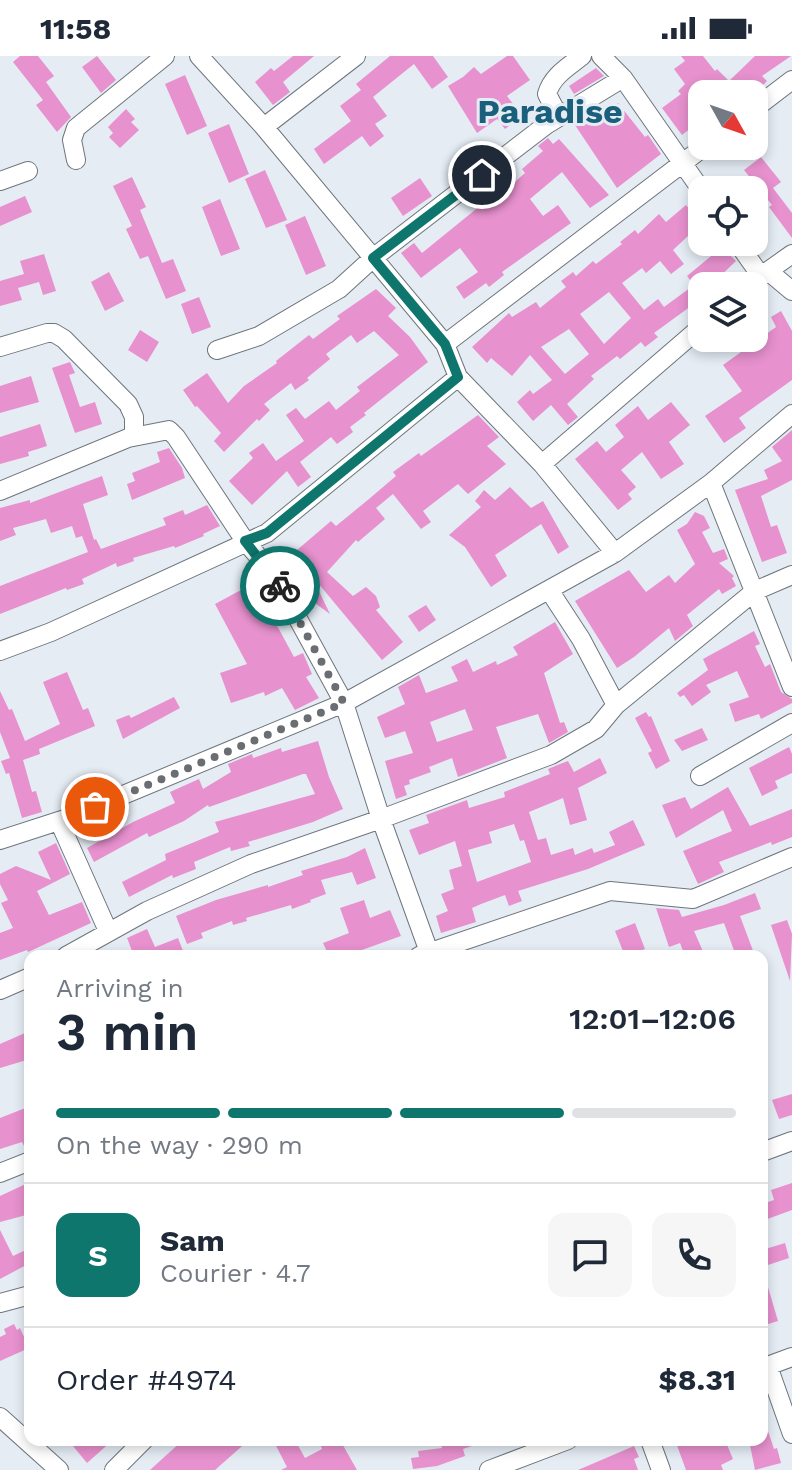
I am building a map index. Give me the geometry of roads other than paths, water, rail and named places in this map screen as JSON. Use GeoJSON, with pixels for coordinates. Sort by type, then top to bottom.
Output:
{"type":"FeatureCollection","features":[{"type":"Feature","properties":{"kind":"street"},"geometry":{"type":"LineString","coordinates":[[76,160],[72,140],[76,128],[165,56]]}},
{"type":"Feature","properties":{"kind":"street"},"geometry":{"type":"LineString","coordinates":[[199,56],[264,127],[445,344],[458,377],[542,464],[615,553]]}},
{"type":"Feature","properties":{"kind":"street"},"geometry":{"type":"LineString","coordinates":[[264,127],[356,56]]}},
{"type":"Feature","properties":{"kind":"street"},"geometry":{"type":"LineString","coordinates":[[559,117],[547,94],[549,86],[554,78],[582,56]]}},
{"type":"Feature","properties":{"kind":"street"},"geometry":{"type":"LineString","coordinates":[[601,56],[623,78],[692,176]]}},
{"type":"Feature","properties":{"kind":"street"},"geometry":{"type":"LineString","coordinates":[[217,350],[259,336],[339,289],[373,258],[559,117],[623,78]]}},
{"type":"Feature","properties":{"kind":"street"},"geometry":{"type":"LineString","coordinates":[[768,98],[792,80]]}},
{"type":"Feature","properties":{"kind":"street"},"geometry":{"type":"LineString","coordinates":[[445,344],[688,159]]}},
{"type":"Feature","properties":{"kind":"street"},"geometry":{"type":"LineString","coordinates":[[0,181],[28,171]]}},
{"type":"Feature","properties":{"kind":"street"},"geometry":{"type":"LineString","coordinates":[[767,272],[792,254]]}},
{"type":"Feature","properties":{"kind":"street"},"geometry":{"type":"LineString","coordinates":[[768,282],[792,291]]}},
{"type":"Feature","properties":{"kind":"street"},"geometry":{"type":"LineString","coordinates":[[0,347],[47,333],[64,339],[128,404],[134,417],[134,436]]}},
{"type":"Feature","properties":{"kind":"street"},"geometry":{"type":"LineString","coordinates":[[542,464],[688,338]]}},
{"type":"Feature","properties":{"kind":"street"},"geometry":{"type":"LineString","coordinates":[[0,651],[51,632],[267,533],[458,377]]}},
{"type":"Feature","properties":{"kind":"street"},"geometry":{"type":"LineString","coordinates":[[0,840],[59,821],[344,703],[615,553],[711,483],[792,414]]}},
{"type":"Feature","properties":{"kind":"street"},"geometry":{"type":"LineString","coordinates":[[0,491],[134,436],[169,430],[176,437],[245,541],[274,575],[344,703],[423,950]]}},
{"type":"Feature","properties":{"kind":"street"},"geometry":{"type":"LineString","coordinates":[[711,483],[792,687]]}},
{"type":"Feature","properties":{"kind":"street"},"geometry":{"type":"LineString","coordinates":[[76,950],[108,931],[251,864],[551,755],[596,729],[616,705],[755,591],[792,575]]}},
{"type":"Feature","properties":{"kind":"street"},"geometry":{"type":"LineString","coordinates":[[549,590],[581,639],[616,705]]}},
{"type":"Feature","properties":{"kind":"street"},"geometry":{"type":"LineString","coordinates":[[700,776],[792,723]]}},
{"type":"Feature","properties":{"kind":"street"},"geometry":{"type":"LineString","coordinates":[[59,821],[108,931]]}},
{"type":"Feature","properties":{"kind":"street"},"geometry":{"type":"LineString","coordinates":[[436,950],[610,891],[693,899],[792,857]]}},
{"type":"Feature","properties":{"kind":"street"},"geometry":{"type":"LineString","coordinates":[[0,990],[24,980]]}},
{"type":"Feature","properties":{"kind":"street"},"geometry":{"type":"LineString","coordinates":[[768,1150],[792,1141]]}},
{"type":"Feature","properties":{"kind":"street"},"geometry":{"type":"LineString","coordinates":[[0,1173],[24,1163]]}},
{"type":"Feature","properties":{"kind":"street"},"geometry":{"type":"LineString","coordinates":[[0,1303],[24,1297]]}},
{"type":"Feature","properties":{"kind":"street"},"geometry":{"type":"LineString","coordinates":[[768,1366],[792,1357]]}},
{"type":"Feature","properties":{"kind":"street"},"geometry":{"type":"LineString","coordinates":[[768,1374],[792,1434]]}},
{"type":"Feature","properties":{"kind":"street"},"geometry":{"type":"LineString","coordinates":[[0,1417],[24,1439]]}},
{"type":"Feature","properties":{"kind":"street"},"geometry":{"type":"LineString","coordinates":[[32,1446],[59,1470]]}},
{"type":"Feature","properties":{"kind":"street"},"geometry":{"type":"LineString","coordinates":[[114,1470],[138,1446]]}},
{"type":"Feature","properties":{"kind":"street"},"geometry":{"type":"LineString","coordinates":[[489,1470],[552,1446]]}},
{"type":"Feature","properties":{"kind":"street"},"geometry":{"type":"LineString","coordinates":[[652,1446],[661,1470]]}},
{"type":"Feature","properties":{"kind":"district","name":"Paradise"},"geometry":{"type":"Point","coordinates":[550,111]}}]}
